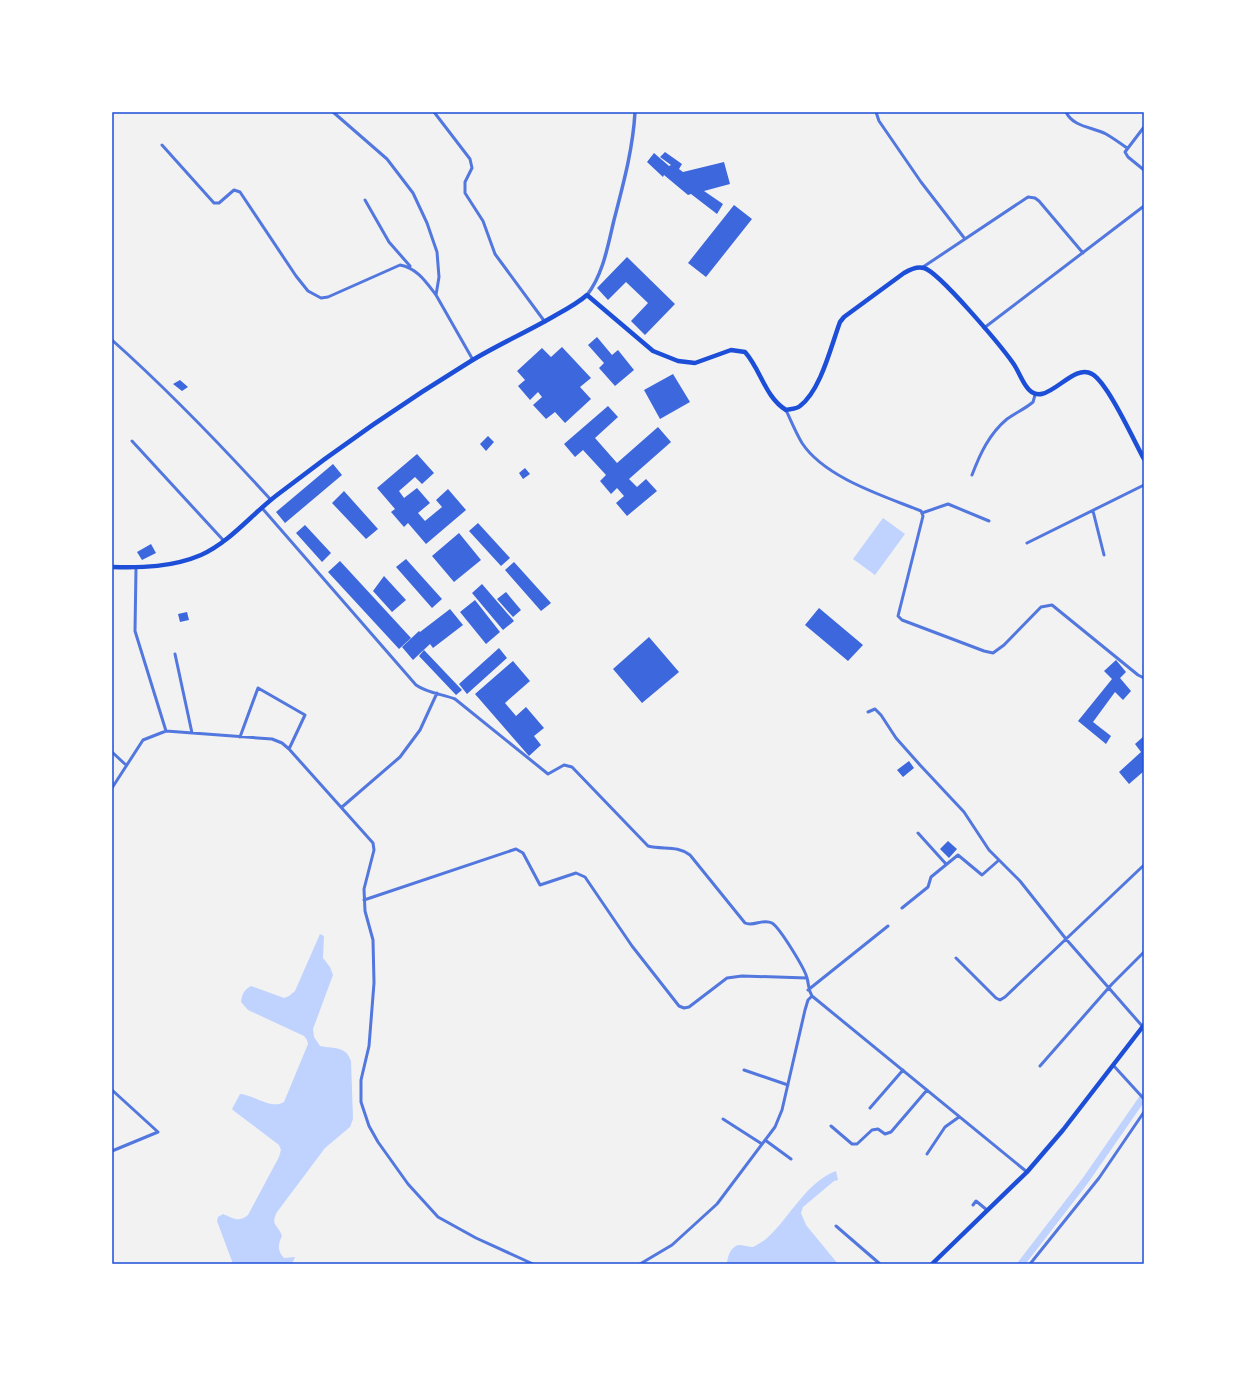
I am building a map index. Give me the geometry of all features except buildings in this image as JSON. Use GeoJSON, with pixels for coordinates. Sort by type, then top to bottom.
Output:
{"type":"FeatureCollection","features":[{"type":"Feature","properties":{"kind":"main road"},"geometry":{"type":"LineString","coordinates":[[112,567],[136,568],[182,563],[203,554],[224,541],[270,500],[324,459],[399,406],[473,360],[545,322],[580,301],[587,295],[653,351],[678,361],[695,363],[731,350],[745,352],[752,359],[772,398],[778,405],[786,410],[799,407],[808,398],[822,374],[840,322],[848,312],[904,273],[912,269],[923,267],[936,274],[984,328],[1012,362],[1027,388],[1035,395],[1043,395],[1075,375],[1084,372],[1092,374],[1104,385],[1144,459]]}},
{"type":"Feature","properties":{"kind":"main road"},"geometry":{"type":"LineString","coordinates":[[932,1264],[1027,1172],[1063,1130],[1144,1026]]}},
{"type":"Feature","properties":{"kind":"street"},"geometry":{"type":"LineString","coordinates":[[333,112],[386,159],[413,193],[428,223],[436,252],[439,277],[436,295]]}},
{"type":"Feature","properties":{"kind":"street"},"geometry":{"type":"LineString","coordinates":[[434,112],[470,158],[472,168],[465,182],[465,193],[483,221],[495,254],[545,322]]}},
{"type":"Feature","properties":{"kind":"street"},"geometry":{"type":"LineString","coordinates":[[587,295],[591,290],[605,256],[634,136],[635,112]]}},
{"type":"Feature","properties":{"kind":"street"},"geometry":{"type":"LineString","coordinates":[[876,112],[879,121],[921,182],[964,239]]}},
{"type":"Feature","properties":{"kind":"street"},"geometry":{"type":"LineString","coordinates":[[1066,112],[1068,117],[1077,124],[1106,134],[1127,148]]}},
{"type":"Feature","properties":{"kind":"street"},"geometry":{"type":"LineString","coordinates":[[1144,127],[1125,152],[1144,170]]}},
{"type":"Feature","properties":{"kind":"street"},"geometry":{"type":"LineString","coordinates":[[162,145],[214,203],[219,203],[234,190],[240,192],[296,276],[308,291],[321,298],[328,297],[400,265],[410,267]]}},
{"type":"Feature","properties":{"kind":"street"},"geometry":{"type":"LineString","coordinates":[[923,267],[1028,197],[1035,198],[1039,202],[1083,253]]}},
{"type":"Feature","properties":{"kind":"street"},"geometry":{"type":"LineString","coordinates":[[365,200],[389,242],[410,267],[425,280],[436,295],[473,360]]}},
{"type":"Feature","properties":{"kind":"street"},"geometry":{"type":"LineString","coordinates":[[984,328],[1144,206]]}},
{"type":"Feature","properties":{"kind":"street"},"geometry":{"type":"LineString","coordinates":[[112,340],[144,368],[208,431],[270,500]]}},
{"type":"Feature","properties":{"kind":"street"},"geometry":{"type":"LineString","coordinates":[[972,475],[979,457],[993,433],[1008,419],[1033,402],[1035,395]]}},
{"type":"Feature","properties":{"kind":"street"},"geometry":{"type":"LineString","coordinates":[[786,410],[802,444],[818,461],[850,481],[921,511],[923,516],[898,616],[902,620],[984,652],[993,653],[1004,645],[1041,607],[1052,605],[1138,675],[1144,678]]}},
{"type":"Feature","properties":{"kind":"street"},"geometry":{"type":"LineString","coordinates":[[132,440],[224,541]]}},
{"type":"Feature","properties":{"kind":"street"},"geometry":{"type":"LineString","coordinates":[[1027,543],[1144,485]]}},
{"type":"Feature","properties":{"kind":"street"},"geometry":{"type":"LineString","coordinates":[[922,514],[948,504],[989,521]]}},
{"type":"Feature","properties":{"kind":"street"},"geometry":{"type":"LineString","coordinates":[[262,508],[416,685],[425,691],[455,699],[548,774],[564,765],[572,768],[648,846],[660,849],[682,849],[690,855],[745,923],[750,925],[762,921],[771,923],[781,931],[807,978],[808,990],[812,996],[1027,1172]]}},
{"type":"Feature","properties":{"kind":"street"},"geometry":{"type":"LineString","coordinates":[[1093,511],[1104,555]]}},
{"type":"Feature","properties":{"kind":"street"},"geometry":{"type":"LineString","coordinates":[[136,568],[136,631],[166,731]]}},
{"type":"Feature","properties":{"kind":"street"},"geometry":{"type":"LineString","coordinates":[[175,654],[192,733]]}},
{"type":"Feature","properties":{"kind":"street"},"geometry":{"type":"LineString","coordinates":[[240,736],[258,688],[304,715],[289,749]]}},
{"type":"Feature","properties":{"kind":"street"},"geometry":{"type":"LineString","coordinates":[[342,807],[400,756],[420,730],[437,693]]}},
{"type":"Feature","properties":{"kind":"street"},"geometry":{"type":"LineString","coordinates":[[868,712],[874,709],[882,715],[896,738],[964,812],[980,837],[999,860],[1020,881],[1066,939],[1144,1026]]}},
{"type":"Feature","properties":{"kind":"street"},"geometry":{"type":"LineString","coordinates":[[112,788],[143,740],[166,731],[240,736],[272,739],[282,743],[342,807],[373,843],[374,850],[364,889],[365,911],[373,940],[374,983],[369,1046],[361,1080],[361,1102],[369,1126],[378,1142],[408,1184],[438,1217],[476,1238],[533,1264]]}},
{"type":"Feature","properties":{"kind":"street"},"geometry":{"type":"LineString","coordinates":[[112,752],[126,765]]}},
{"type":"Feature","properties":{"kind":"street"},"geometry":{"type":"LineString","coordinates":[[918,834],[946,864]]}},
{"type":"Feature","properties":{"kind":"street"},"geometry":{"type":"LineString","coordinates":[[364,900],[516,849],[523,853],[540,885],[576,873],[585,877],[632,946],[680,1006],[684,1008],[689,1007],[727,978],[742,976],[807,978]]}},
{"type":"Feature","properties":{"kind":"street"},"geometry":{"type":"LineString","coordinates":[[902,908],[928,887],[931,877],[958,855],[982,875],[999,860]]}},
{"type":"Feature","properties":{"kind":"street"},"geometry":{"type":"LineString","coordinates":[[956,958],[996,998],[1000,1000],[1005,997],[1144,865]]}},
{"type":"Feature","properties":{"kind":"street"},"geometry":{"type":"LineString","coordinates":[[808,990],[888,926]]}},
{"type":"Feature","properties":{"kind":"street"},"geometry":{"type":"LineString","coordinates":[[1040,1066],[1109,988],[1144,952]]}},
{"type":"Feature","properties":{"kind":"street"},"geometry":{"type":"LineString","coordinates":[[640,1264],[672,1245],[717,1204],[775,1127],[782,1110],[805,1010],[808,1000],[812,996]]}},
{"type":"Feature","properties":{"kind":"street"},"geometry":{"type":"LineString","coordinates":[[1113,1065],[1144,1099]]}},
{"type":"Feature","properties":{"kind":"street"},"geometry":{"type":"LineString","coordinates":[[744,1070],[788,1085]]}},
{"type":"Feature","properties":{"kind":"street"},"geometry":{"type":"LineString","coordinates":[[870,1108],[903,1070]]}},
{"type":"Feature","properties":{"kind":"street"},"geometry":{"type":"LineString","coordinates":[[112,1090],[158,1132],[112,1151]]}},
{"type":"Feature","properties":{"kind":"street"},"geometry":{"type":"LineString","coordinates":[[831,1126],[852,1144],[857,1144],[872,1130],[878,1129],[885,1134],[891,1132],[927,1090]]}},
{"type":"Feature","properties":{"kind":"street"},"geometry":{"type":"LineString","coordinates":[[1030,1264],[1099,1178],[1144,1112]]}},
{"type":"Feature","properties":{"kind":"street"},"geometry":{"type":"LineString","coordinates":[[927,1154],[945,1127],[960,1117]]}},
{"type":"Feature","properties":{"kind":"street"},"geometry":{"type":"LineString","coordinates":[[723,1119],[762,1144]]}},
{"type":"Feature","properties":{"kind":"street"},"geometry":{"type":"LineString","coordinates":[[765,1140],[791,1158]]}},
{"type":"Feature","properties":{"kind":"street"},"geometry":{"type":"LineString","coordinates":[[973,1204],[976,1201],[987,1210]]}},
{"type":"Feature","properties":{"kind":"street"},"geometry":{"type":"LineString","coordinates":[[836,1226],[880,1264]]}},
{"type":"Feature","properties":{"kind":"water"},"geometry":{"type":"Polygon","coordinates":[[[883,518],[905,534],[875,575],[853,559],[883,518]]]}},
{"type":"Feature","properties":{"kind":"water"},"geometry":{"type":"Polygon","coordinates":[[[320,934],[324,936],[323,958],[330,967],[333,975],[313,1029],[314,1037],[320,1046],[343,1050],[349,1056],[351,1061],[353,1119],[350,1127],[325,1148],[277,1212],[274,1223],[282,1236],[279,1250],[284,1258],[295,1257],[292,1264],[233,1264],[217,1221],[218,1217],[223,1214],[241,1219],[248,1215],[279,1157],[281,1150],[279,1145],[232,1109],[240,1094],[268,1103],[279,1104],[284,1102],[308,1044],[304,1036],[248,1010],[241,1002],[242,997],[244,992],[251,986],[284,998],[289,996],[295,991],[320,934]]]}},
{"type":"Feature","properties":{"kind":"water"},"geometry":{"type":"Polygon","coordinates":[[[836,1171],[838,1180],[834,1181],[803,1207],[801,1213],[806,1225],[838,1264],[727,1264],[729,1255],[734,1247],[739,1245],[753,1247],[766,1239],[816,1183],[825,1176],[836,1171]]]}},
{"type":"Feature","properties":{"kind":"waterway"},"geometry":{"type":"LineString","coordinates":[[1021,1264],[1085,1181],[1144,1096]]}}]}
